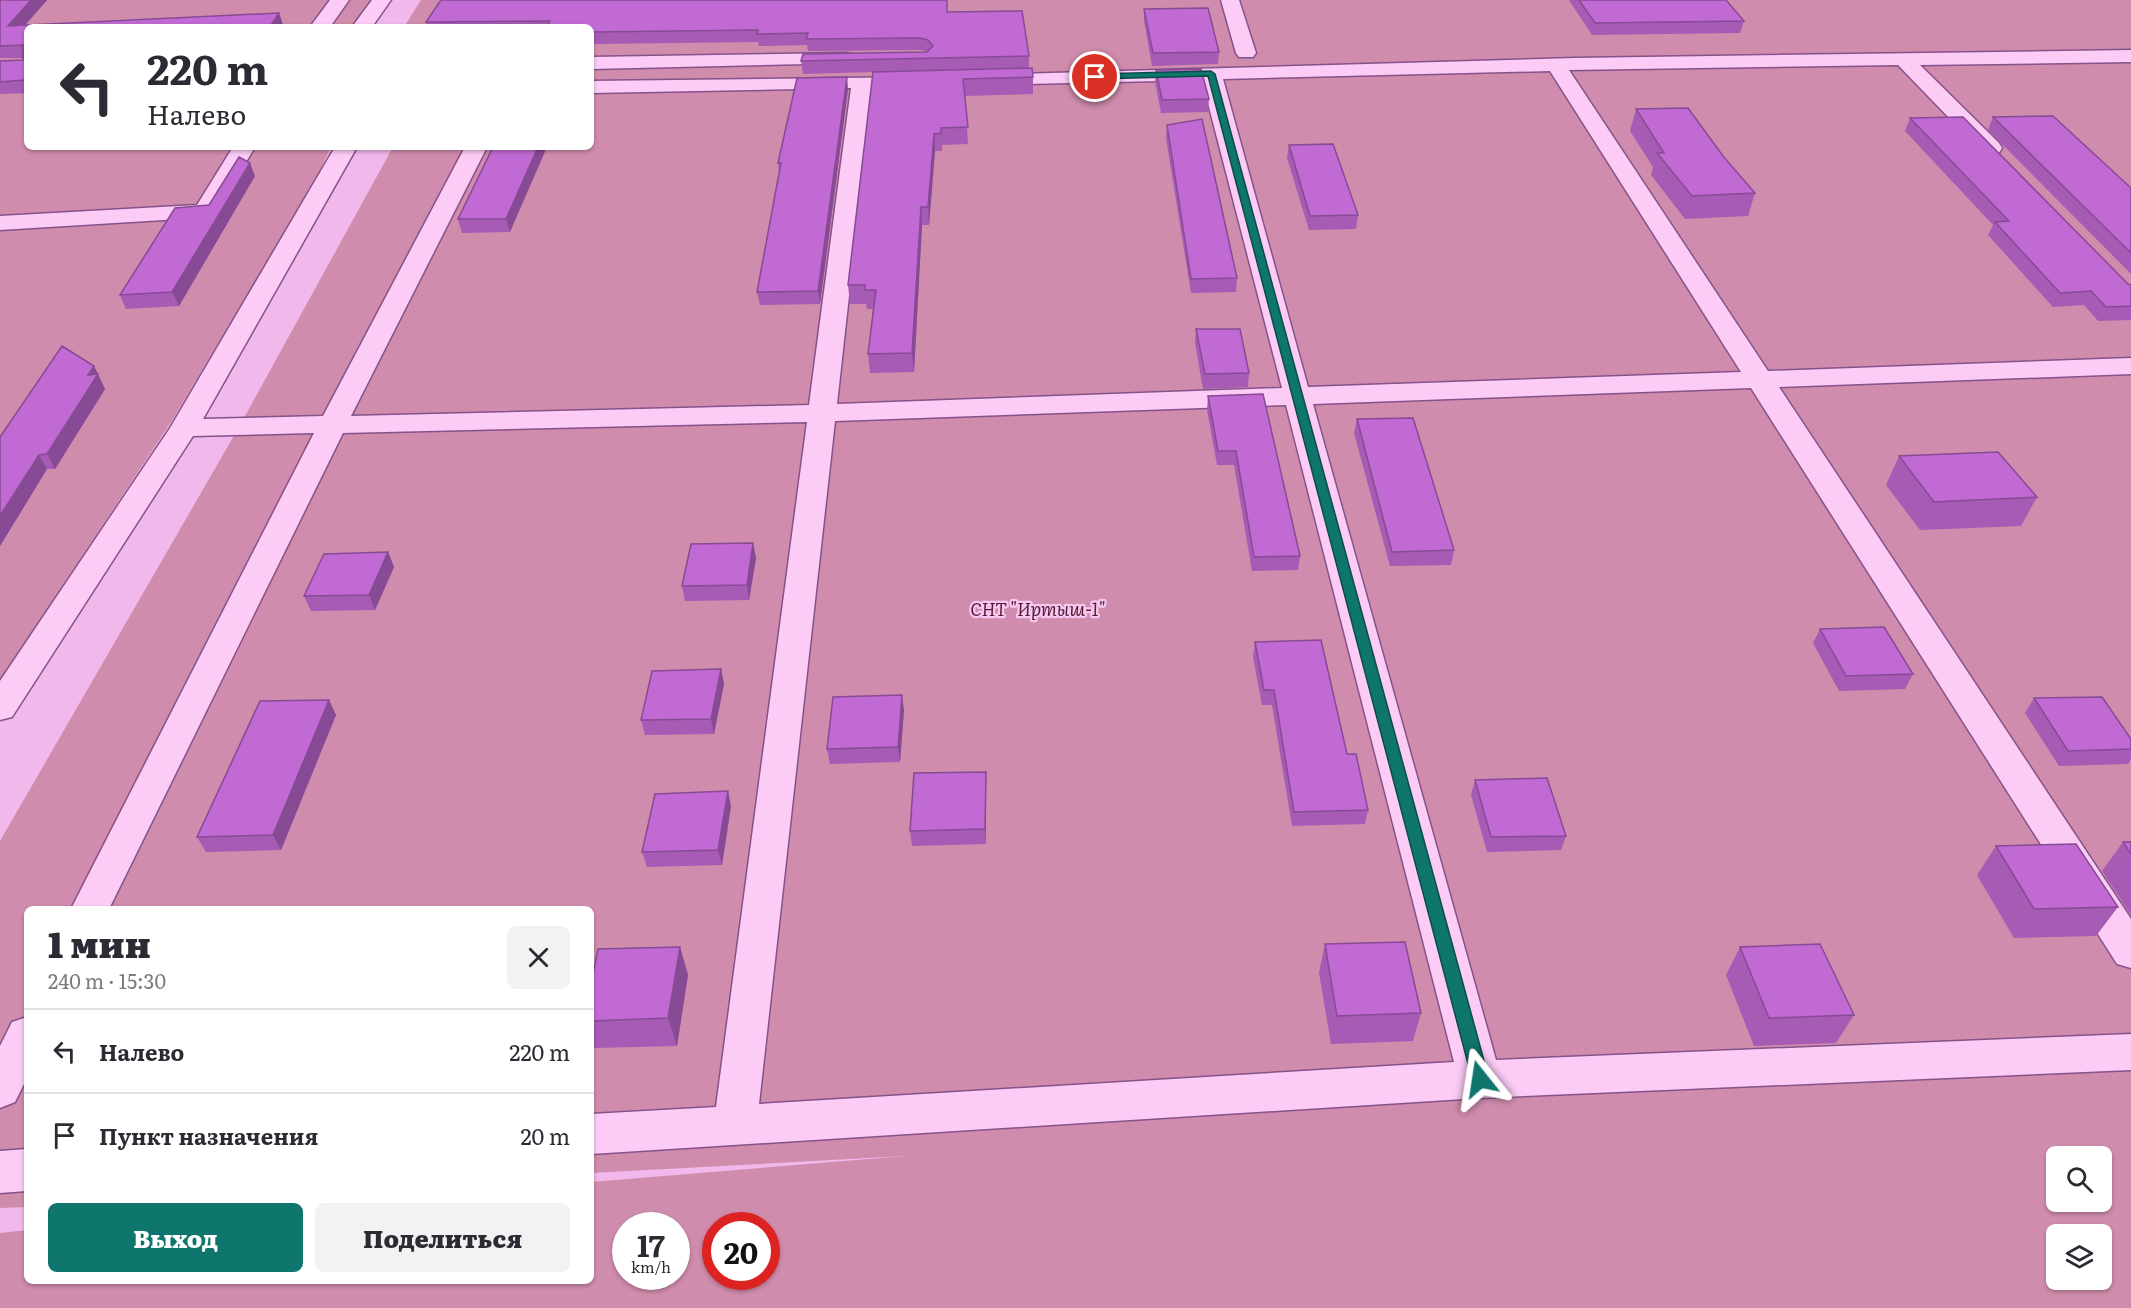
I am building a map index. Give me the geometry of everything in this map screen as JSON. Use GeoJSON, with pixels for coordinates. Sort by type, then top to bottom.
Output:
{"type":"FeatureCollection","features":[{"type":"Feature","properties":{"kind":"street"},"geometry":{"type":"LineString","coordinates":[[323,24],[340,0]]}},
{"type":"Feature","properties":{"kind":"street"},"geometry":{"type":"LineString","coordinates":[[364,24],[382,0]]}},
{"type":"Feature","properties":{"kind":"street"},"geometry":{"type":"LineString","coordinates":[[1230,0],[1246,52]]}},
{"type":"Feature","properties":{"kind":"street"},"geometry":{"type":"LineString","coordinates":[[1217,63],[1246,52],[2122,55]]}},
{"type":"Feature","properties":{"kind":"street"},"geometry":{"type":"LineString","coordinates":[[967,80],[1217,63],[1556,65],[2122,55]]}},
{"type":"Feature","properties":{"kind":"street"},"geometry":{"type":"LineString","coordinates":[[1902,58],[2008,166]]}},
{"type":"Feature","properties":{"kind":"street"},"geometry":{"type":"LineString","coordinates":[[594,63],[864,70],[932,80]]}},
{"type":"Feature","properties":{"kind":"street"},"geometry":{"type":"LineString","coordinates":[[1217,63],[1296,396],[1480,1079]]}},
{"type":"Feature","properties":{"kind":"street"},"geometry":{"type":"LineString","coordinates":[[1556,65],[2131,952]]}},
{"type":"Feature","properties":{"kind":"street"},"geometry":{"type":"LineString","coordinates":[[594,87],[864,70]]}},
{"type":"Feature","properties":{"kind":"street"},"geometry":{"type":"LineString","coordinates":[[735,1125],[864,70]]}},
{"type":"Feature","properties":{"kind":"street"},"geometry":{"type":"LineString","coordinates":[[0,223],[205,212],[242,150]]}},
{"type":"Feature","properties":{"kind":"street"},"geometry":{"type":"LineString","coordinates":[[0,708],[184,428],[344,150]]}},
{"type":"Feature","properties":{"kind":"street"},"geometry":{"type":"LineString","coordinates":[[92,906],[333,424],[474,150]]}},
{"type":"Feature","properties":{"kind":"street"},"geometry":{"type":"LineString","coordinates":[[184,428],[823,413],[2131,366]]}},
{"type":"Feature","properties":{"kind":"street"},"geometry":{"type":"LineString","coordinates":[[0,1089],[24,1041]]}},
{"type":"Feature","properties":{"kind":"street"},"geometry":{"type":"LineString","coordinates":[[594,1134],[1480,1079],[2131,1052]]}},
{"type":"Feature","properties":{"kind":"street"},"geometry":{"type":"LineString","coordinates":[[0,1172],[24,1170]]}},
{"type":"Feature","properties":{"kind":"green space"},"geometry":{"type":"Polygon","coordinates":[[[0,0],[371,0],[356,24],[24,24],[24,150],[330,150],[314,183],[171,422],[0,680],[0,0]]]}},
{"type":"Feature","properties":{"kind":"green space","name":"СНТ \"Иртыш-1\""},"geometry":{"type":"Polygon","coordinates":[[[421,0],[2131,0],[2131,1308],[0,1308],[0,1233],[24,1230],[24,1284],[594,1284],[594,1182],[905,1156],[594,1173],[594,906],[24,906],[24,1207],[0,1208],[0,841],[239,427],[391,150],[594,150],[594,24],[406,24],[421,0]]]}},
{"type":"Feature","properties":{"kind":"building"},"geometry":{"type":"Polygon","coordinates":[[[0,0],[31,0],[8,26],[24,25],[24,80],[0,82],[0,61],[23,60],[23,45],[0,46],[0,0]]]}},
{"type":"Feature","properties":{"kind":"building"},"geometry":{"type":"Polygon","coordinates":[[[441,0],[947,0],[947,12],[1022,11],[1029,56],[801,61],[803,54],[927,52],[933,46],[928,40],[920,38],[806,39],[808,33],[757,34],[758,30],[594,32],[594,24],[548,24],[550,21],[426,22],[441,0]]]}},
{"type":"Feature","properties":{"kind":"building"},"geometry":{"type":"Polygon","coordinates":[[[1579,0],[1726,0],[1744,21],[1595,23],[1579,0]]]}},
{"type":"Feature","properties":{"kind":"building"},"geometry":{"type":"Polygon","coordinates":[[[1208,8],[1219,52],[1153,53],[1144,9],[1208,8]]]}},
{"type":"Feature","properties":{"kind":"building"},"geometry":{"type":"Polygon","coordinates":[[[279,13],[272,24],[50,24],[279,13]]]}},
{"type":"Feature","properties":{"kind":"building"},"geometry":{"type":"Polygon","coordinates":[[[1032,68],[1033,77],[963,79],[968,127],[941,128],[941,133],[934,134],[928,207],[921,207],[912,353],[868,354],[876,290],[865,290],[865,285],[848,285],[873,72],[1032,68]]]}},
{"type":"Feature","properties":{"kind":"building"},"geometry":{"type":"Polygon","coordinates":[[[1201,69],[1209,99],[1162,100],[1156,70],[1201,69]]]}},
{"type":"Feature","properties":{"kind":"building"},"geometry":{"type":"Polygon","coordinates":[[[847,77],[818,291],[757,292],[781,163],[778,163],[797,78],[847,77]]]}},
{"type":"Feature","properties":{"kind":"building"},"geometry":{"type":"Polygon","coordinates":[[[1688,108],[1723,156],[1755,193],[1692,196],[1657,153],[1664,153],[1636,109],[1688,108]]]}},
{"type":"Feature","properties":{"kind":"building"},"geometry":{"type":"Polygon","coordinates":[[[2053,116],[2131,188],[2131,253],[1993,117],[2053,116]]]}},
{"type":"Feature","properties":{"kind":"building"},"geometry":{"type":"Polygon","coordinates":[[[1963,117],[2131,285],[2131,306],[2106,307],[2091,291],[2060,293],[1995,222],[2009,221],[1910,118],[1963,117]]]}},
{"type":"Feature","properties":{"kind":"building"},"geometry":{"type":"Polygon","coordinates":[[[1202,119],[1237,278],[1191,279],[1167,125],[1202,119]]]}},
{"type":"Feature","properties":{"kind":"building"},"geometry":{"type":"Polygon","coordinates":[[[1333,144],[1358,215],[1310,216],[1289,145],[1333,144]]]}},
{"type":"Feature","properties":{"kind":"building"},"geometry":{"type":"Polygon","coordinates":[[[492,150],[537,150],[506,219],[458,219],[492,150]]]}},
{"type":"Feature","properties":{"kind":"building"},"geometry":{"type":"Polygon","coordinates":[[[239,157],[250,163],[172,292],[120,295],[175,208],[209,205],[239,157]]]}},
{"type":"Feature","properties":{"kind":"building"},"geometry":{"type":"Polygon","coordinates":[[[1196,329],[1240,329],[1249,373],[1205,374],[1196,329]]]}},
{"type":"Feature","properties":{"kind":"building"},"geometry":{"type":"Polygon","coordinates":[[[62,346],[94,366],[88,375],[98,374],[47,454],[39,455],[0,516],[0,437],[62,346]]]}},
{"type":"Feature","properties":{"kind":"building"},"geometry":{"type":"Polygon","coordinates":[[[1263,394],[1300,556],[1254,557],[1236,451],[1218,451],[1208,396],[1263,394]]]}},
{"type":"Feature","properties":{"kind":"building"},"geometry":{"type":"Polygon","coordinates":[[[1413,418],[1454,550],[1392,552],[1357,419],[1413,418]]]}},
{"type":"Feature","properties":{"kind":"building"},"geometry":{"type":"Polygon","coordinates":[[[1998,452],[2037,497],[1934,502],[1899,456],[1998,452]]]}},
{"type":"Feature","properties":{"kind":"building"},"geometry":{"type":"Polygon","coordinates":[[[753,543],[747,585],[682,586],[691,544],[753,543]]]}},
{"type":"Feature","properties":{"kind":"building"},"geometry":{"type":"Polygon","coordinates":[[[388,552],[369,595],[304,596],[324,554],[388,552]]]}},
{"type":"Feature","properties":{"kind":"building"},"geometry":{"type":"Polygon","coordinates":[[[1884,627],[1913,674],[1846,676],[1820,629],[1884,627]]]}},
{"type":"Feature","properties":{"kind":"building"},"geometry":{"type":"Polygon","coordinates":[[[1321,640],[1347,754],[1356,754],[1368,810],[1294,812],[1274,690],[1264,690],[1255,642],[1321,640]]]}},
{"type":"Feature","properties":{"kind":"building"},"geometry":{"type":"Polygon","coordinates":[[[721,669],[711,719],[641,720],[652,671],[721,669]]]}},
{"type":"Feature","properties":{"kind":"building"},"geometry":{"type":"Polygon","coordinates":[[[902,695],[898,747],[827,749],[833,697],[902,695]]]}},
{"type":"Feature","properties":{"kind":"building"},"geometry":{"type":"Polygon","coordinates":[[[2102,697],[2131,739],[2131,749],[2068,751],[2034,698],[2102,697]]]}},
{"type":"Feature","properties":{"kind":"building"},"geometry":{"type":"Polygon","coordinates":[[[329,700],[273,835],[197,837],[260,701],[329,700]]]}},
{"type":"Feature","properties":{"kind":"building"},"geometry":{"type":"Polygon","coordinates":[[[986,772],[985,829],[910,831],[914,773],[986,772]]]}},
{"type":"Feature","properties":{"kind":"building"},"geometry":{"type":"Polygon","coordinates":[[[1547,778],[1566,836],[1491,837],[1475,780],[1547,778]]]}},
{"type":"Feature","properties":{"kind":"building"},"geometry":{"type":"Polygon","coordinates":[[[728,791],[718,850],[642,852],[655,794],[728,791]]]}},
{"type":"Feature","properties":{"kind":"building"},"geometry":{"type":"Polygon","coordinates":[[[2123,842],[2131,842],[2131,854],[2123,842]]]}},
{"type":"Feature","properties":{"kind":"building"},"geometry":{"type":"Polygon","coordinates":[[[2076,844],[2118,907],[2034,909],[1996,846],[2076,844]]]}},
{"type":"Feature","properties":{"kind":"building"},"geometry":{"type":"Polygon","coordinates":[[[1405,942],[1421,1013],[1337,1016],[1325,944],[1405,942]]]}},
{"type":"Feature","properties":{"kind":"building"},"geometry":{"type":"Polygon","coordinates":[[[1820,944],[1854,1015],[1769,1018],[1740,947],[1820,944]]]}},
{"type":"Feature","properties":{"kind":"building"},"geometry":{"type":"Polygon","coordinates":[[[680,947],[668,1018],[594,1021],[594,969],[598,949],[680,947]]]}},
{"type":"Feature","properties":{"kind":"route"},"geometry":{"type":"LineString","coordinates":[[1095,77],[1211,74],[1480,1079]]}}]}
